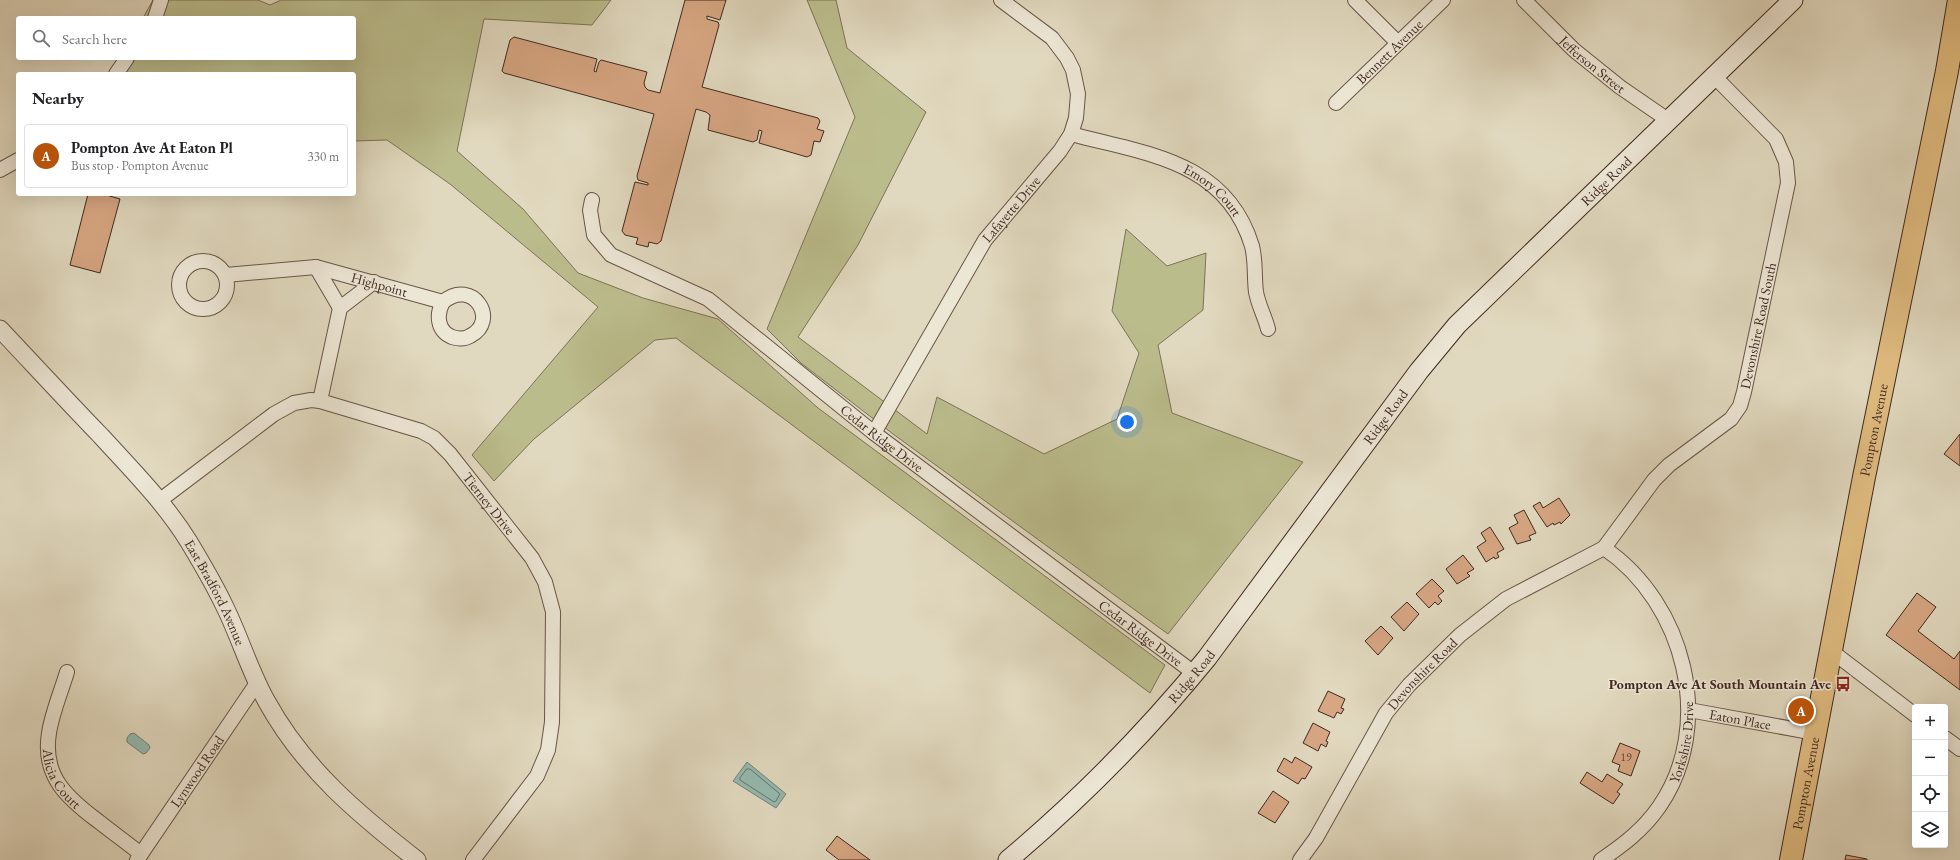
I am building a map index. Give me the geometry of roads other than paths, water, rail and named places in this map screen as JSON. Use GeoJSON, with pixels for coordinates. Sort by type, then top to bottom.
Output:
{"type":"FeatureCollection","features":[{"type":"Feature","properties":{"kind":"main road","name":"Ridge Road"},"geometry":{"type":"LineString","coordinates":[[1008,860],[1060,816],[1111,767],[1161,714],[1194,673],[1419,371],[1452,330],[1478,303],[1793,0]]}},
{"type":"Feature","properties":{"kind":"main road","name":"Pompton Avenue"},"geometry":{"type":"LineString","coordinates":[[1791,860],[1865,470],[1947,71],[1959,1]]}},
{"type":"Feature","properties":{"kind":"street"},"geometry":{"type":"LineString","coordinates":[[156,16],[161,0]]}},
{"type":"Feature","properties":{"kind":"street","name":"Lafayette Drive"},"geometry":{"type":"LineString","coordinates":[[874,433],[985,240],[1060,151],[1071,134],[1076,118],[1078,94],[1073,70],[1067,58],[1052,38],[1001,0]]}},
{"type":"Feature","properties":{"kind":"street"},"geometry":{"type":"LineString","coordinates":[[1355,0],[1398,43]]}},
{"type":"Feature","properties":{"kind":"street","name":"Bennett Avenue"},"geometry":{"type":"LineString","coordinates":[[1336,103],[1443,0]]}},
{"type":"Feature","properties":{"kind":"street","name":"Jefferson Street"},"geometry":{"type":"LineString","coordinates":[[1524,0],[1574,50],[1620,87],[1668,120]]}},
{"type":"Feature","properties":{"kind":"street"},"geometry":{"type":"LineString","coordinates":[[118,72],[126,60]]}},
{"type":"Feature","properties":{"kind":"street","name":"Devonshire Road South"},"geometry":{"type":"LineString","coordinates":[[1604,548],[1654,480],[1669,465],[1731,419],[1740,406],[1744,392],[1787,188],[1788,172],[1784,154],[1776,139],[1714,76]]}},
{"type":"Feature","properties":{"kind":"street","name":"Emory Court"},"geometry":{"type":"LineString","coordinates":[[1071,134],[1170,161],[1199,175],[1223,195],[1233,207],[1247,233],[1255,262],[1256,292],[1268,329]]}},
{"type":"Feature","properties":{"kind":"street"},"geometry":{"type":"LineString","coordinates":[[0,170],[16,161]]}},
{"type":"Feature","properties":{"kind":"street","name":"Cedar Ridge Drive"},"geometry":{"type":"LineString","coordinates":[[592,200],[590,210],[594,235],[611,255],[708,299],[874,433],[1194,673]]}},
{"type":"Feature","properties":{"kind":"street","name":"Highpoint"},"geometry":{"type":"LineString","coordinates":[[226,275],[316,267],[443,302]]}},
{"type":"Feature","properties":{"kind":"street","name":"Highpoint"},"geometry":{"type":"LineString","coordinates":[[316,267],[340,308]]}},
{"type":"Feature","properties":{"kind":"street"},"geometry":{"type":"LineString","coordinates":[[320,401],[340,308],[374,282]]}},
{"type":"Feature","properties":{"kind":"street","name":"East Bradford Avenue"},"geometry":{"type":"LineString","coordinates":[[0,329],[128,465],[189,542],[224,605],[257,683],[280,724],[324,780],[368,822],[417,860]]}},
{"type":"Feature","properties":{"kind":"street","name":"Tierney Drive"},"geometry":{"type":"LineString","coordinates":[[158,501],[283,408],[302,401],[320,401],[421,430],[434,438],[450,454],[532,558],[545,582],[553,612],[554,627],[552,727],[548,750],[537,776],[473,860]]}},
{"type":"Feature","properties":{"kind":"street","name":"Yorkshire Drive"},"geometry":{"type":"LineString","coordinates":[[1601,860],[1629,841],[1640,830],[1659,806],[1667,793],[1681,761],[1688,727],[1689,710],[1684,670],[1676,644],[1663,613],[1650,593],[1631,570],[1604,548]]}},
{"type":"Feature","properties":{"kind":"street","name":"Devonshire Road"},"geometry":{"type":"LineString","coordinates":[[1300,860],[1316,838],[1386,713],[1434,659],[1460,635],[1506,599],[1604,548]]}},
{"type":"Feature","properties":{"kind":"street"},"geometry":{"type":"LineString","coordinates":[[1830,650],[1912,713]]}},
{"type":"Feature","properties":{"kind":"street","name":"Alicia Court"},"geometry":{"type":"LineString","coordinates":[[67,672],[49,732],[48,754],[54,774],[61,789],[73,802],[139,857]]}},
{"type":"Feature","properties":{"kind":"street","name":"Lynwood Road"},"geometry":{"type":"LineString","coordinates":[[139,857],[257,683]]}},
{"type":"Feature","properties":{"kind":"street","name":"Eaton Place"},"geometry":{"type":"LineString","coordinates":[[1689,710],[1815,733]]}},
{"type":"Feature","properties":{"kind":"street"},"geometry":{"type":"LineString","coordinates":[[1948,740],[1960,749]]}},
{"type":"Feature","properties":{"kind":"water"},"geometry":{"type":"Polygon","coordinates":[[[134,733],[149,745],[150,748],[146,753],[143,754],[127,742],[127,738],[130,734],[134,733]]]}},
{"type":"Feature","properties":{"kind":"water"},"geometry":{"type":"Polygon","coordinates":[[[747,762],[786,794],[776,808],[733,781],[747,762]]]}},
{"type":"Feature","properties":{"kind":"place","name":"Pompton Ave At South Mountain Ave"},"geometry":{"type":"Point","coordinates":[1843,684]}},
{"type":"Feature","properties":{"kind":"place","name":"Pompton Ave At Eaton Pl"},"geometry":{"type":"Point","coordinates":[1801,711]}}]}
